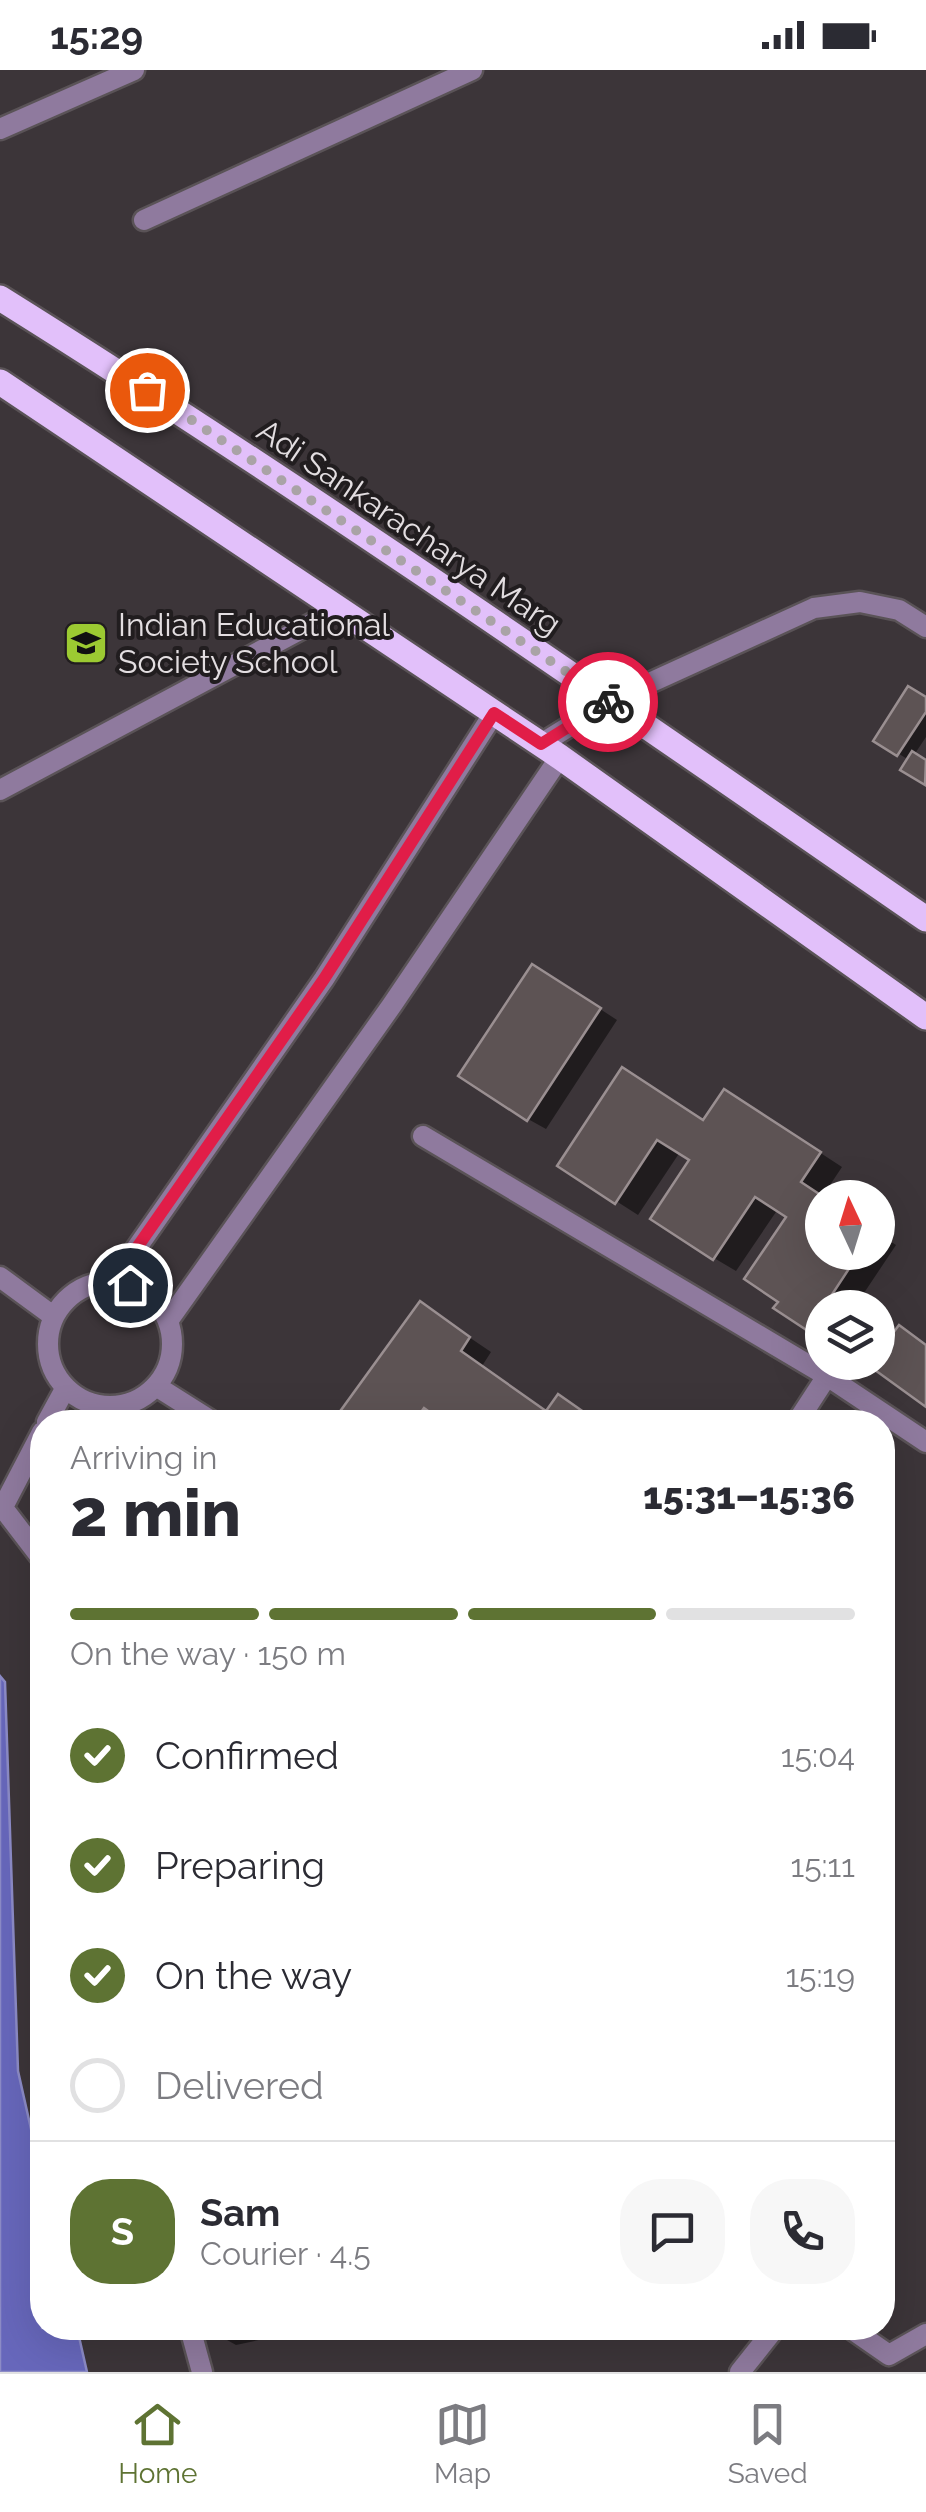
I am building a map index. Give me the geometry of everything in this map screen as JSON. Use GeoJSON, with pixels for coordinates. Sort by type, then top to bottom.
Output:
{"type":"FeatureCollection","features":[{"type":"Feature","properties":{"kind":"main road","name":"Adi Sankaracharya Marg"},"geometry":{"type":"LineString","coordinates":[[0,298],[147,390],[926,919]]}},
{"type":"Feature","properties":{"kind":"main road"},"geometry":{"type":"LineString","coordinates":[[0,382],[550,751],[926,1017]]}},
{"type":"Feature","properties":{"kind":"street"},"geometry":{"type":"LineString","coordinates":[[0,129],[134,70]]}},
{"type":"Feature","properties":{"kind":"street"},"geometry":{"type":"LineString","coordinates":[[144,220],[472,70]]}},
{"type":"Feature","properties":{"kind":"street"},"geometry":{"type":"LineString","coordinates":[[168,1322],[392,1005],[550,751],[610,701],[814,608],[860,602],[899,610],[926,628]]}},
{"type":"Feature","properties":{"kind":"street"},"geometry":{"type":"LineString","coordinates":[[0,790],[339,609]]}},
{"type":"Feature","properties":{"kind":"street"},"geometry":{"type":"LineString","coordinates":[[113,1282],[324,979],[494,713]]}},
{"type":"Feature","properties":{"kind":"street"},"geometry":{"type":"LineString","coordinates":[[422,1136],[805,1362]]}},
{"type":"Feature","properties":{"kind":"street"},"geometry":{"type":"LineString","coordinates":[[0,1277],[53,1316]]}},
{"type":"Feature","properties":{"kind":"street"},"geometry":{"type":"LineString","coordinates":[[95,1283],[130,1285],[147,1293],[160,1306],[172,1338],[172,1356],[156,1386],[140,1398],[122,1405],[102,1406],[82,1400],[66,1389],[47,1355],[47,1335],[53,1316],[78,1290],[95,1283]]}},
{"type":"Feature","properties":{"kind":"street"},"geometry":{"type":"LineString","coordinates":[[804,1410],[825,1380]]}},
{"type":"Feature","properties":{"kind":"street"},"geometry":{"type":"LineString","coordinates":[[834,1380],[878,1410]]}},
{"type":"Feature","properties":{"kind":"street"},"geometry":{"type":"LineString","coordinates":[[156,1386],[194,1410]]}},
{"type":"Feature","properties":{"kind":"street"},"geometry":{"type":"LineString","coordinates":[[55,1410],[66,1389]]}},
{"type":"Feature","properties":{"kind":"street"},"geometry":{"type":"LineString","coordinates":[[895,1421],[926,1442]]}},
{"type":"Feature","properties":{"kind":"street"},"geometry":{"type":"LineString","coordinates":[[30,1453],[1,1505],[30,1542]]}},
{"type":"Feature","properties":{"kind":"street"},"geometry":{"type":"LineString","coordinates":[[867,2340],[889,2355],[926,2334]]}},
{"type":"Feature","properties":{"kind":"street"},"geometry":{"type":"LineString","coordinates":[[193,2340],[202,2372]]}},
{"type":"Feature","properties":{"kind":"street"},"geometry":{"type":"LineString","coordinates":[[740,2372],[766,2340]]}},
{"type":"Feature","properties":{"kind":"shaded area"},"geometry":{"type":"Polygon","coordinates":[[[0,1676],[5,1682],[18,2071],[30,2124],[30,2340],[80,2340],[87,2372],[0,2372],[0,1676]]]}},
{"type":"Feature","properties":{"kind":"building"},"geometry":{"type":"Polygon","coordinates":[[[908,686],[926,697],[926,712],[897,756],[873,741],[908,686]]]}},
{"type":"Feature","properties":{"kind":"building"},"geometry":{"type":"Polygon","coordinates":[[[912,751],[926,760],[925,785],[900,770],[912,751]]]}},
{"type":"Feature","properties":{"kind":"building"},"geometry":{"type":"Polygon","coordinates":[[[532,964],[601,1008],[527,1121],[458,1076],[532,964]]]}},
{"type":"Feature","properties":{"kind":"building"},"geometry":{"type":"Polygon","coordinates":[[[622,1067],[703,1120],[724,1089],[821,1152],[801,1182],[805,1185],[805,1270],[848,1270],[835,1290],[805,1290],[805,1329],[773,1308],[778,1302],[744,1279],[786,1217],[755,1197],[713,1260],[650,1219],[689,1160],[657,1140],[615,1204],[557,1166],[622,1067]]]}},
{"type":"Feature","properties":{"kind":"building"},"geometry":{"type":"Polygon","coordinates":[[[420,1301],[470,1337],[461,1351],[545,1410],[424,1408],[341,1410],[420,1301]]]}},
{"type":"Feature","properties":{"kind":"building"},"geometry":{"type":"Polygon","coordinates":[[[899,1325],[926,1345],[926,1407],[889,1380],[895,1380],[895,1330],[899,1325]]]}},
{"type":"Feature","properties":{"kind":"building"},"geometry":{"type":"Polygon","coordinates":[[[558,1394],[581,1410],[547,1410],[558,1394]]]}},
{"type":"Feature","properties":{"kind":"way so far"},"geometry":{"type":"LineString","coordinates":[[147,390],[608,702]]}},
{"type":"Feature","properties":{"kind":"place","name":"Indian Educational Society School"},"geometry":{"type":"Point","coordinates":[86,643]}},
{"type":"Feature","properties":{"kind":"route"},"geometry":{"type":"LineString","coordinates":[[130,1285],[113,1282],[324,979],[494,713],[541,744],[608,702]]}}]}
